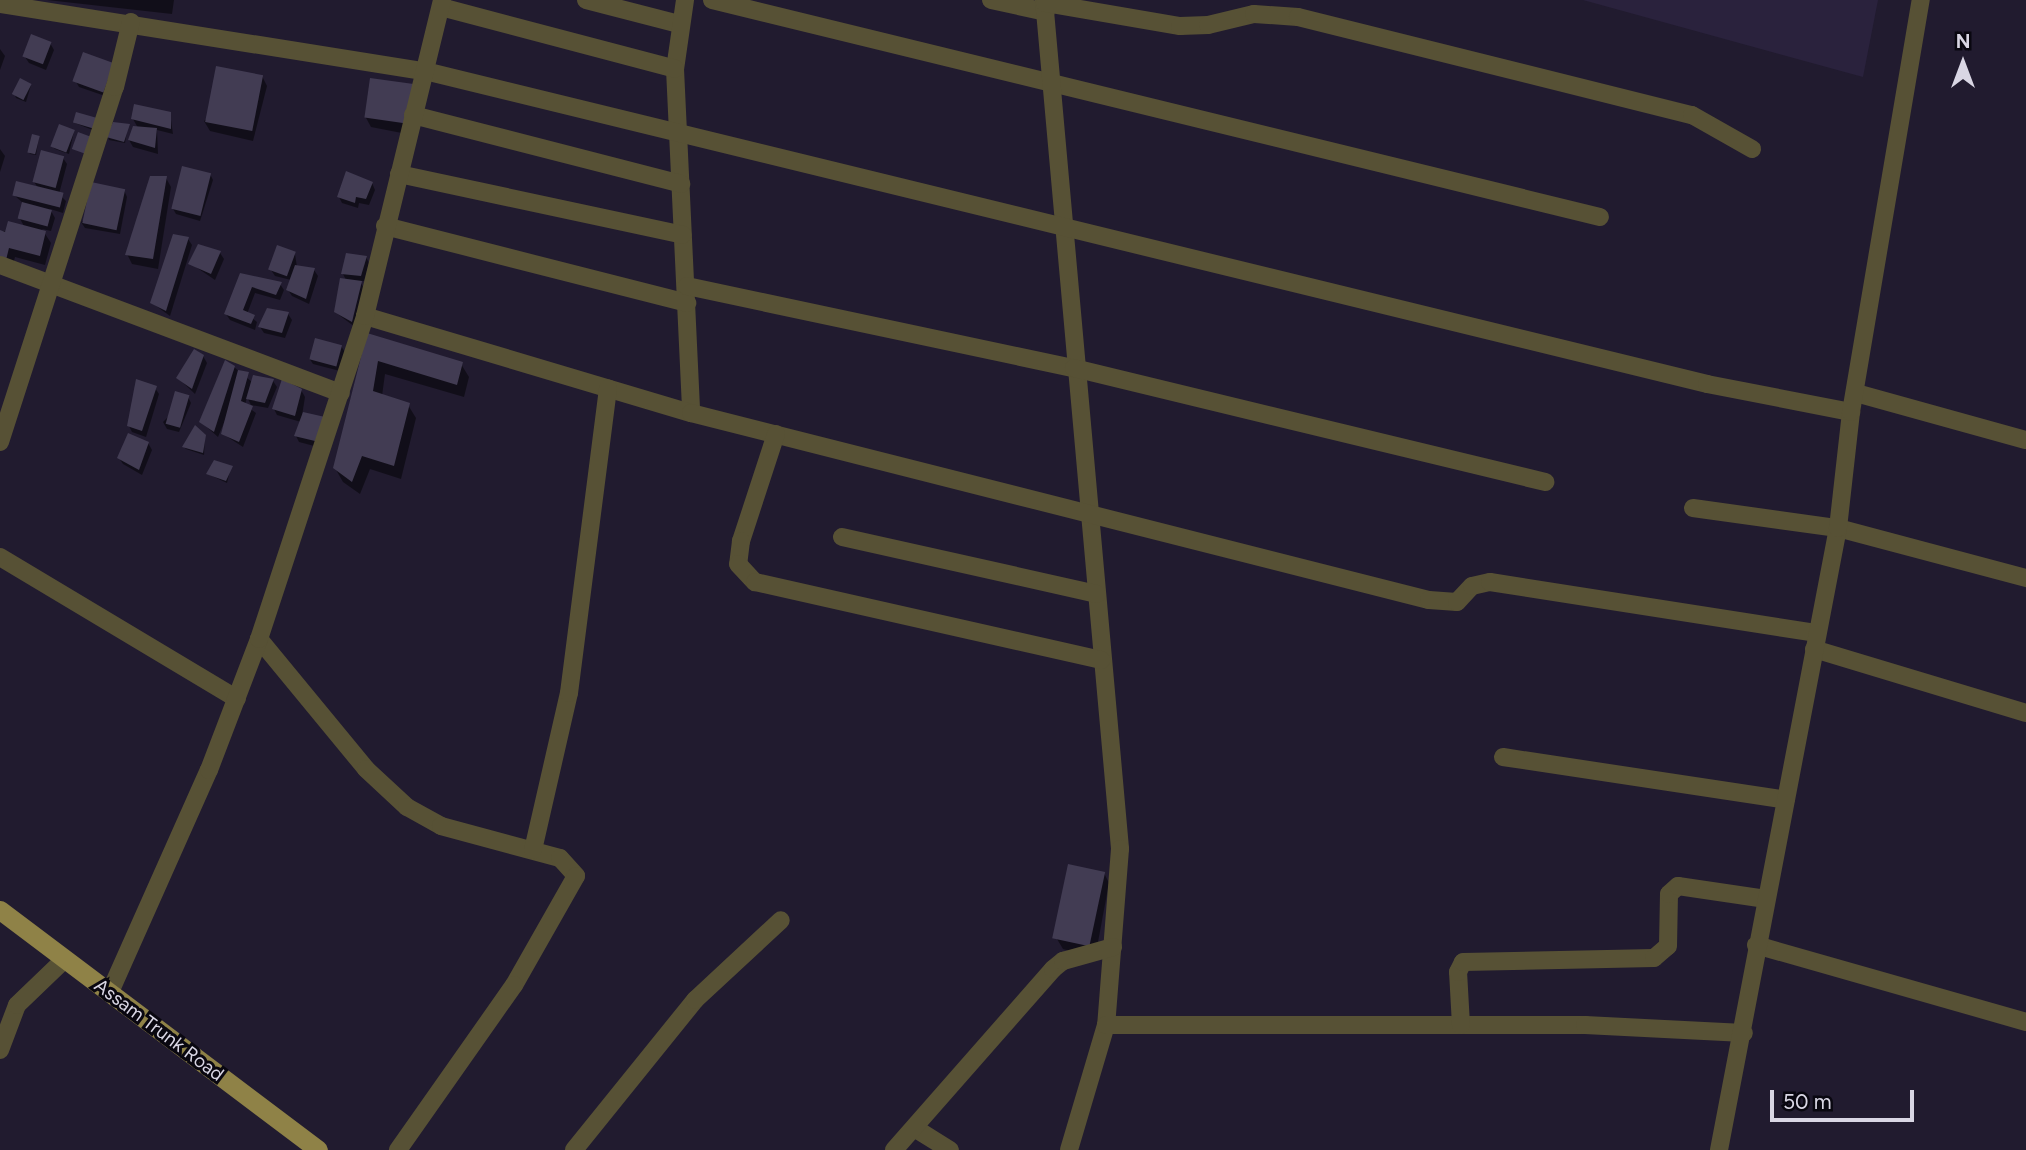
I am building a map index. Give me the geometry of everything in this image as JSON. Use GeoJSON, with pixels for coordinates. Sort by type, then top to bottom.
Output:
{"type":"FeatureCollection","features":[{"type":"Feature","properties":{"kind":"main road","name":"Assam Trunk Road"},"geometry":{"type":"LineString","coordinates":[[0,910],[314,1149]]}},
{"type":"Feature","properties":{"kind":"street"},"geometry":{"type":"LineString","coordinates":[[586,0],[679,24]]}},
{"type":"Feature","properties":{"kind":"street"},"geometry":{"type":"LineString","coordinates":[[685,0],[679,24],[675,69],[691,413]]}},
{"type":"Feature","properties":{"kind":"street"},"geometry":{"type":"LineString","coordinates":[[712,0],[1600,217]]}},
{"type":"Feature","properties":{"kind":"street"},"geometry":{"type":"LineString","coordinates":[[991,0],[1045,5],[1180,26],[1208,26],[1254,14],[1298,17],[1655,104],[1692,116],[1752,149]]}},
{"type":"Feature","properties":{"kind":"street"},"geometry":{"type":"LineString","coordinates":[[1719,1150],[1744,1033],[1756,945],[1838,528],[1852,412],[1921,0]]}},
{"type":"Feature","properties":{"kind":"street"},"geometry":{"type":"LineString","coordinates":[[110,992],[237,699],[259,639],[365,316],[442,3],[675,69]]}},
{"type":"Feature","properties":{"kind":"street"},"geometry":{"type":"LineString","coordinates":[[0,4],[131,22],[425,71],[1707,384],[1852,412]]}},
{"type":"Feature","properties":{"kind":"street"},"geometry":{"type":"LineString","coordinates":[[1045,5],[1061,226],[1120,849],[1106,1025],[1069,1150]]}},
{"type":"Feature","properties":{"kind":"street"},"geometry":{"type":"LineString","coordinates":[[0,442],[52,288],[131,22]]}},
{"type":"Feature","properties":{"kind":"street"},"geometry":{"type":"LineString","coordinates":[[413,116],[681,184]]}},
{"type":"Feature","properties":{"kind":"street"},"geometry":{"type":"LineString","coordinates":[[398,174],[683,235]]}},
{"type":"Feature","properties":{"kind":"street"},"geometry":{"type":"LineString","coordinates":[[385,226],[687,295],[1074,368],[1545,482]]}},
{"type":"Feature","properties":{"kind":"street"},"geometry":{"type":"LineString","coordinates":[[0,265],[52,288],[341,393]]}},
{"type":"Feature","properties":{"kind":"street"},"geometry":{"type":"LineString","coordinates":[[365,316],[691,413],[1429,600],[1457,602],[1472,586],[1490,582],[1815,641],[2026,713]]}},
{"type":"Feature","properties":{"kind":"street"},"geometry":{"type":"LineString","coordinates":[[533,850],[568,701],[608,388]]}},
{"type":"Feature","properties":{"kind":"street"},"geometry":{"type":"LineString","coordinates":[[1856,393],[2026,440]]}},
{"type":"Feature","properties":{"kind":"street"},"geometry":{"type":"LineString","coordinates":[[776,434],[741,541],[738,564],[755,582],[1101,660]]}},
{"type":"Feature","properties":{"kind":"street"},"geometry":{"type":"LineString","coordinates":[[1693,508],[1838,528],[2026,578]]}},
{"type":"Feature","properties":{"kind":"street"},"geometry":{"type":"LineString","coordinates":[[842,537],[1097,594]]}},
{"type":"Feature","properties":{"kind":"street"},"geometry":{"type":"LineString","coordinates":[[0,556],[237,699]]}},
{"type":"Feature","properties":{"kind":"street"},"geometry":{"type":"LineString","coordinates":[[259,639],[366,769],[407,807],[441,827],[533,850],[570,865],[576,876],[574,885],[514,985],[398,1150]]}},
{"type":"Feature","properties":{"kind":"street"},"geometry":{"type":"LineString","coordinates":[[1503,757],[1786,800]]}},
{"type":"Feature","properties":{"kind":"street"},"geometry":{"type":"LineString","coordinates":[[1461,1025],[1458,972],[1463,962],[1654,958],[1668,946],[1669,894],[1678,887],[1766,899]]}},
{"type":"Feature","properties":{"kind":"street"},"geometry":{"type":"LineString","coordinates":[[574,1150],[695,1000],[781,920]]}},
{"type":"Feature","properties":{"kind":"street"},"geometry":{"type":"LineString","coordinates":[[1756,945],[2026,1022]]}},
{"type":"Feature","properties":{"kind":"street"},"geometry":{"type":"LineString","coordinates":[[894,1150],[916,1129],[1053,970],[1063,961],[1113,947]]}},
{"type":"Feature","properties":{"kind":"street"},"geometry":{"type":"LineString","coordinates":[[0,1049],[17,1005],[65,959]]}},
{"type":"Feature","properties":{"kind":"street"},"geometry":{"type":"LineString","coordinates":[[1106,1025],[1585,1025],[1744,1033]]}},
{"type":"Feature","properties":{"kind":"street"},"geometry":{"type":"LineString","coordinates":[[916,1129],[950,1150]]}},
{"type":"Feature","properties":{"kind":"shaded area"},"geometry":{"type":"Polygon","coordinates":[[[1583,0],[1878,0],[1863,77],[1583,0]]]}},
{"type":"Feature","properties":{"kind":"building"},"geometry":{"type":"Polygon","coordinates":[[[31,34],[52,42],[43,64],[22,56],[31,34]]]}},
{"type":"Feature","properties":{"kind":"building"},"geometry":{"type":"Polygon","coordinates":[[[83,52],[114,63],[103,92],[72,81],[83,52]]]}},
{"type":"Feature","properties":{"kind":"building"},"geometry":{"type":"Polygon","coordinates":[[[216,66],[263,75],[252,131],[205,122],[216,66]]]}},
{"type":"Feature","properties":{"kind":"building"},"geometry":{"type":"Polygon","coordinates":[[[20,78],[32,84],[23,100],[12,94],[20,78]]]}},
{"type":"Feature","properties":{"kind":"building"},"geometry":{"type":"Polygon","coordinates":[[[370,78],[414,84],[408,124],[364,118],[370,78]]]}},
{"type":"Feature","properties":{"kind":"building"},"geometry":{"type":"Polygon","coordinates":[[[134,104],[171,112],[171,129],[131,119],[134,104]]]}},
{"type":"Feature","properties":{"kind":"building"},"geometry":{"type":"Polygon","coordinates":[[[76,112],[97,118],[94,129],[73,123],[76,112]]]}},
{"type":"Feature","properties":{"kind":"building"},"geometry":{"type":"Polygon","coordinates":[[[113,122],[130,124],[124,142],[106,137],[113,122]]]}},
{"type":"Feature","properties":{"kind":"building"},"geometry":{"type":"Polygon","coordinates":[[[59,124],[75,130],[66,152],[50,146],[59,124]]]}},
{"type":"Feature","properties":{"kind":"building"},"geometry":{"type":"Polygon","coordinates":[[[133,126],[157,128],[155,148],[128,140],[133,126]]]}},
{"type":"Feature","properties":{"kind":"building"},"geometry":{"type":"Polygon","coordinates":[[[78,132],[92,137],[86,154],[72,149],[78,132]]]}},
{"type":"Feature","properties":{"kind":"building"},"geometry":{"type":"Polygon","coordinates":[[[32,134],[40,136],[35,154],[27,152],[32,134]]]}},
{"type":"Feature","properties":{"kind":"building"},"geometry":{"type":"Polygon","coordinates":[[[41,150],[64,156],[56,188],[32,182],[41,150]]]}},
{"type":"Feature","properties":{"kind":"building"},"geometry":{"type":"Polygon","coordinates":[[[182,166],[211,173],[200,216],[171,209],[182,166]]]}},
{"type":"Feature","properties":{"kind":"building"},"geometry":{"type":"Polygon","coordinates":[[[346,171],[373,182],[366,199],[356,197],[355,203],[337,197],[346,171]]]}},
{"type":"Feature","properties":{"kind":"building"},"geometry":{"type":"Polygon","coordinates":[[[150,176],[167,176],[153,259],[125,255],[150,176]]]}},
{"type":"Feature","properties":{"kind":"building"},"geometry":{"type":"Polygon","coordinates":[[[16,181],[64,193],[60,207],[12,196],[16,181]]]}},
{"type":"Feature","properties":{"kind":"building"},"geometry":{"type":"Polygon","coordinates":[[[91,182],[125,189],[117,230],[82,223],[91,182]]]}},
{"type":"Feature","properties":{"kind":"building"},"geometry":{"type":"Polygon","coordinates":[[[22,202],[52,210],[48,226],[18,218],[22,202]]]}},
{"type":"Feature","properties":{"kind":"building"},"geometry":{"type":"Polygon","coordinates":[[[8,221],[46,231],[40,256],[9,248],[6,260],[0,258],[0,230],[5,232],[8,221]]]}},
{"type":"Feature","properties":{"kind":"building"},"geometry":{"type":"Polygon","coordinates":[[[173,234],[189,237],[166,311],[150,303],[173,234]]]}},
{"type":"Feature","properties":{"kind":"building"},"geometry":{"type":"Polygon","coordinates":[[[198,244],[221,251],[211,274],[188,264],[198,244]]]}},
{"type":"Feature","properties":{"kind":"building"},"geometry":{"type":"Polygon","coordinates":[[[277,245],[296,252],[287,276],[268,269],[277,245]]]}},
{"type":"Feature","properties":{"kind":"building"},"geometry":{"type":"Polygon","coordinates":[[[346,253],[367,256],[361,276],[341,274],[346,253]]]}},
{"type":"Feature","properties":{"kind":"building"},"geometry":{"type":"Polygon","coordinates":[[[295,265],[315,268],[306,299],[286,290],[295,265]]]}},
{"type":"Feature","properties":{"kind":"building"},"geometry":{"type":"Polygon","coordinates":[[[240,273],[282,282],[276,295],[252,287],[243,310],[255,315],[251,324],[224,314],[240,273]]]}},
{"type":"Feature","properties":{"kind":"building"},"geometry":{"type":"Polygon","coordinates":[[[340,278],[362,281],[352,322],[334,312],[340,278]]]}},
{"type":"Feature","properties":{"kind":"building"},"geometry":{"type":"Polygon","coordinates":[[[267,308],[289,312],[282,333],[258,327],[267,308]]]}},
{"type":"Feature","properties":{"kind":"building"},"geometry":{"type":"Polygon","coordinates":[[[367,333],[463,362],[457,385],[378,361],[373,391],[410,403],[394,466],[362,456],[352,482],[333,468],[367,333]]]}},
{"type":"Feature","properties":{"kind":"building"},"geometry":{"type":"Polygon","coordinates":[[[315,338],[342,345],[336,366],[309,359],[315,338]]]}},
{"type":"Feature","properties":{"kind":"building"},"geometry":{"type":"Polygon","coordinates":[[[194,349],[204,355],[192,389],[176,378],[194,349]]]}},
{"type":"Feature","properties":{"kind":"building"},"geometry":{"type":"Polygon","coordinates":[[[225,360],[235,366],[214,432],[199,422],[225,360]]]}},
{"type":"Feature","properties":{"kind":"building"},"geometry":{"type":"Polygon","coordinates":[[[238,370],[249,372],[241,401],[253,406],[239,442],[221,434],[238,370]]]}},
{"type":"Feature","properties":{"kind":"building"},"geometry":{"type":"Polygon","coordinates":[[[253,375],[274,379],[265,403],[246,399],[253,375]]]}},
{"type":"Feature","properties":{"kind":"building"},"geometry":{"type":"Polygon","coordinates":[[[136,379],[157,386],[142,431],[127,426],[136,379]]]}},
{"type":"Feature","properties":{"kind":"building"},"geometry":{"type":"Polygon","coordinates":[[[282,379],[302,389],[295,416],[272,409],[282,379]]]}},
{"type":"Feature","properties":{"kind":"building"},"geometry":{"type":"Polygon","coordinates":[[[175,391],[189,395],[180,428],[166,424],[175,391]]]}},
{"type":"Feature","properties":{"kind":"building"},"geometry":{"type":"Polygon","coordinates":[[[303,412],[325,417],[315,441],[294,436],[303,412]]]}},
{"type":"Feature","properties":{"kind":"building"},"geometry":{"type":"Polygon","coordinates":[[[195,425],[206,435],[203,453],[182,447],[195,425]]]}},
{"type":"Feature","properties":{"kind":"building"},"geometry":{"type":"Polygon","coordinates":[[[128,433],[149,442],[139,470],[117,458],[128,433]]]}},
{"type":"Feature","properties":{"kind":"building"},"geometry":{"type":"Polygon","coordinates":[[[214,460],[233,466],[226,481],[206,474],[214,460]]]}},
{"type":"Feature","properties":{"kind":"building"},"geometry":{"type":"Polygon","coordinates":[[[1068,864],[1105,872],[1089,946],[1052,938],[1068,864]]]}}]}
